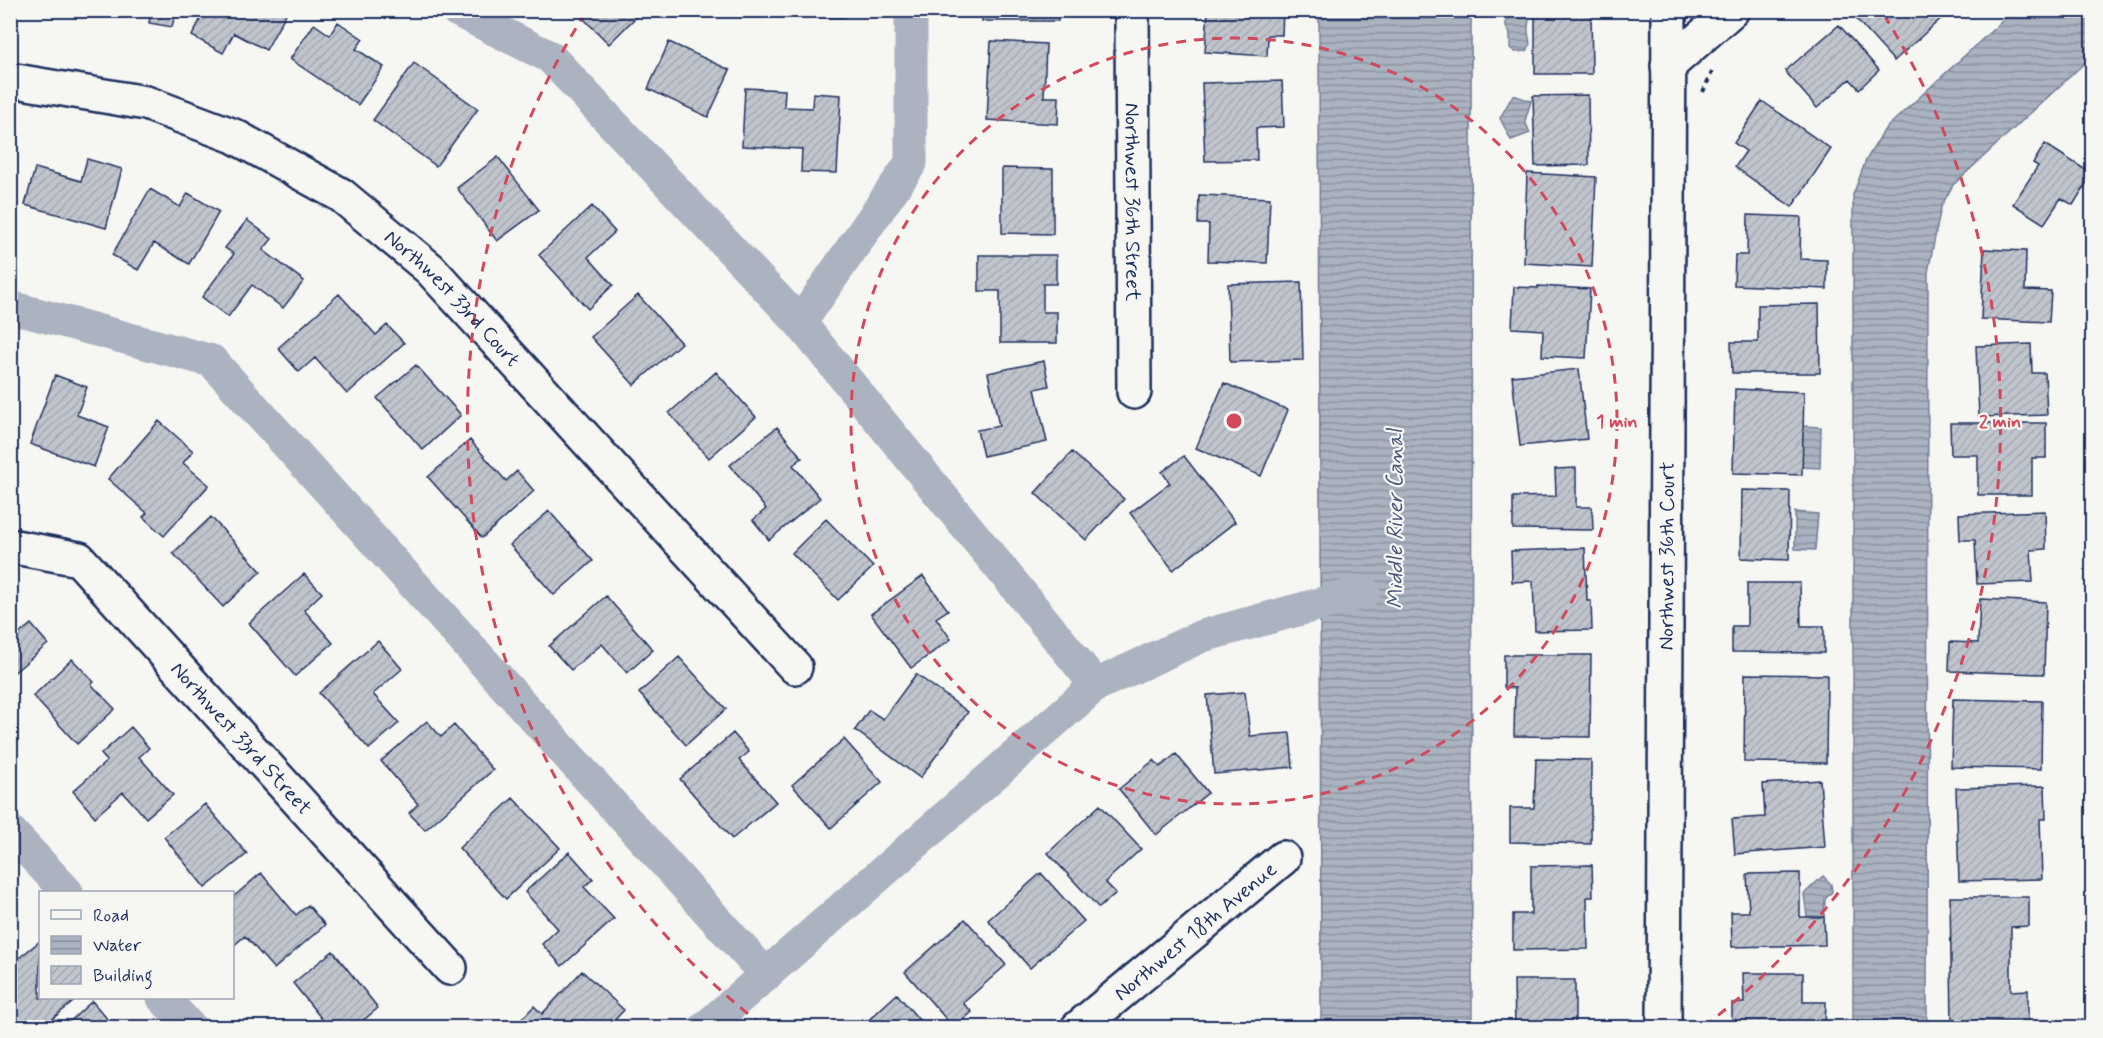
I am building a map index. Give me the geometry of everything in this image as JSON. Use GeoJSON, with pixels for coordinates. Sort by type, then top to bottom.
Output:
{"type":"FeatureCollection","features":[{"type":"Feature","properties":{"kind":"street","name":"Northwest 36th Street"},"geometry":{"type":"LineString","coordinates":[[1132,10],[1134,392]]}},
{"type":"Feature","properties":{"kind":"street","name":"Northwest 36th Court"},"geometry":{"type":"LineString","coordinates":[[1664,1028],[1669,10]]}},
{"type":"Feature","properties":{"kind":"street"},"geometry":{"type":"LineString","coordinates":[[1668,66],[1732,10]]}},
{"type":"Feature","properties":{"kind":"street","name":"Northwest 33rd Court"},"geometry":{"type":"LineString","coordinates":[[10,80],[146,103],[234,136],[341,195],[430,269],[795,667]]}},
{"type":"Feature","properties":{"kind":"street","name":"Northwest 33rd Street"},"geometry":{"type":"LineString","coordinates":[[10,546],[79,559],[450,968]]}},
{"type":"Feature","properties":{"kind":"street","name":"Northwest 18th Avenue"},"geometry":{"type":"LineString","coordinates":[[1078,1028],[1283,858]]}},
{"type":"Feature","properties":{"kind":"water","name":"Middle River Canal"},"geometry":{"type":"Polygon","coordinates":[[[1319,11],[1471,11],[1472,1027],[1321,1027],[1319,11]]]}},
{"type":"Feature","properties":{"kind":"water"},"geometry":{"type":"Polygon","coordinates":[[[1515,11],[1530,11],[1528,30],[1530,44],[1527,51],[1515,52],[1510,48],[1510,34],[1506,21],[1515,11]]]}},
{"type":"Feature","properties":{"kind":"water"},"geometry":{"type":"Polygon","coordinates":[[[2013,11],[2092,11],[2092,56],[1953,185],[1941,207],[1928,272],[1927,1027],[1853,1027],[1853,195],[1866,160],[1885,129],[2013,11]]]}},
{"type":"Feature","properties":{"kind":"water"},"geometry":{"type":"Polygon","coordinates":[[[1513,95],[1531,101],[1525,121],[1530,133],[1511,140],[1500,118],[1513,95]]]}},
{"type":"Feature","properties":{"kind":"water"},"geometry":{"type":"Polygon","coordinates":[[[1801,426],[1821,427],[1820,468],[1800,467],[1801,426]]]}},
{"type":"Feature","properties":{"kind":"water"},"geometry":{"type":"Polygon","coordinates":[[[1795,512],[1818,514],[1815,550],[1795,549],[1795,512]]]}},
{"type":"Feature","properties":{"kind":"water"},"geometry":{"type":"Polygon","coordinates":[[[1823,876],[1831,884],[1832,892],[1825,899],[1824,917],[1807,916],[1804,894],[1823,876]]]}},
{"type":"Feature","properties":{"kind":"building"},"geometry":{"type":"Polygon","coordinates":[[[151,10],[176,10],[172,27],[149,23],[151,10]]]}},
{"type":"Feature","properties":{"kind":"building"},"geometry":{"type":"Polygon","coordinates":[[[205,10],[288,10],[266,50],[234,33],[223,53],[192,36],[205,10]]]}},
{"type":"Feature","properties":{"kind":"building"},"geometry":{"type":"Polygon","coordinates":[[[575,10],[643,10],[609,44],[575,10]]]}},
{"type":"Feature","properties":{"kind":"building"},"geometry":{"type":"Polygon","coordinates":[[[786,10],[845,10],[845,17],[786,17],[786,10]]]}},
{"type":"Feature","properties":{"kind":"building"},"geometry":{"type":"Polygon","coordinates":[[[982,10],[1058,10],[1058,21],[982,21],[982,10]]]}},
{"type":"Feature","properties":{"kind":"building"},"geometry":{"type":"Polygon","coordinates":[[[1208,10],[1283,10],[1282,35],[1268,35],[1267,56],[1205,52],[1208,10]]]}},
{"type":"Feature","properties":{"kind":"building"},"geometry":{"type":"Polygon","coordinates":[[[1535,10],[1591,10],[1592,74],[1535,74],[1535,10]]]}},
{"type":"Feature","properties":{"kind":"building"},"geometry":{"type":"Polygon","coordinates":[[[1848,10],[1944,10],[1946,14],[1894,61],[1848,10]]]}},
{"type":"Feature","properties":{"kind":"building"},"geometry":{"type":"Polygon","coordinates":[[[338,22],[363,39],[356,49],[384,67],[358,105],[290,59],[314,24],[330,35],[338,22]]]}},
{"type":"Feature","properties":{"kind":"building"},"geometry":{"type":"Polygon","coordinates":[[[1839,25],[1879,70],[1859,89],[1850,79],[1817,108],[1785,71],[1839,25]]]}},
{"type":"Feature","properties":{"kind":"building"},"geometry":{"type":"Polygon","coordinates":[[[991,41],[1046,44],[1044,97],[1059,97],[1058,124],[987,120],[991,41]]]}},
{"type":"Feature","properties":{"kind":"building"},"geometry":{"type":"Polygon","coordinates":[[[669,42],[730,70],[708,117],[648,89],[669,42]]]}},
{"type":"Feature","properties":{"kind":"building"},"geometry":{"type":"Polygon","coordinates":[[[414,63],[478,109],[436,166],[373,120],[414,63]]]}},
{"type":"Feature","properties":{"kind":"building"},"geometry":{"type":"Polygon","coordinates":[[[1282,81],[1284,127],[1256,128],[1257,160],[1205,161],[1202,83],[1282,81]]]}},
{"type":"Feature","properties":{"kind":"building"},"geometry":{"type":"Polygon","coordinates":[[[745,88],[785,90],[784,107],[812,108],[813,93],[841,95],[837,173],[801,172],[802,149],[742,146],[745,88]]]}},
{"type":"Feature","properties":{"kind":"building"},"geometry":{"type":"Polygon","coordinates":[[[1588,95],[1589,165],[1535,166],[1533,96],[1588,95]]]}},
{"type":"Feature","properties":{"kind":"building"},"geometry":{"type":"Polygon","coordinates":[[[1762,101],[1831,149],[1792,207],[1735,167],[1746,151],[1734,143],[1762,101]]]}},
{"type":"Feature","properties":{"kind":"building"},"geometry":{"type":"Polygon","coordinates":[[[2045,144],[2092,174],[2073,205],[2061,198],[2044,224],[2013,204],[2038,166],[2033,163],[2045,144]]]}},
{"type":"Feature","properties":{"kind":"building"},"geometry":{"type":"Polygon","coordinates":[[[498,157],[539,210],[497,241],[457,188],[498,157]]]}},
{"type":"Feature","properties":{"kind":"building"},"geometry":{"type":"Polygon","coordinates":[[[87,159],[122,169],[106,228],[25,205],[35,168],[81,181],[87,159]]]}},
{"type":"Feature","properties":{"kind":"building"},"geometry":{"type":"Polygon","coordinates":[[[1002,168],[1053,169],[1053,234],[1002,233],[1002,168]]]}},
{"type":"Feature","properties":{"kind":"building"},"geometry":{"type":"Polygon","coordinates":[[[1527,173],[1596,177],[1592,267],[1524,263],[1527,173]]]}},
{"type":"Feature","properties":{"kind":"building"},"geometry":{"type":"Polygon","coordinates":[[[150,189],[180,207],[188,193],[219,212],[189,264],[154,243],[138,270],[112,255],[150,189]]]}},
{"type":"Feature","properties":{"kind":"building"},"geometry":{"type":"Polygon","coordinates":[[[1199,195],[1270,198],[1267,263],[1208,261],[1209,224],[1198,224],[1199,195]]]}},
{"type":"Feature","properties":{"kind":"building"},"geometry":{"type":"Polygon","coordinates":[[[592,206],[615,232],[588,257],[613,285],[588,309],[539,255],[592,206]]]}},
{"type":"Feature","properties":{"kind":"building"},"geometry":{"type":"Polygon","coordinates":[[[1748,215],[1801,217],[1800,259],[1827,260],[1827,289],[1734,285],[1735,255],[1747,255],[1748,215]]]}},
{"type":"Feature","properties":{"kind":"building"},"geometry":{"type":"Polygon","coordinates":[[[247,220],[272,239],[263,250],[304,281],[283,308],[252,285],[228,317],[202,297],[234,254],[225,248],[247,220]]]}},
{"type":"Feature","properties":{"kind":"building"},"geometry":{"type":"Polygon","coordinates":[[[1984,249],[2026,251],[2025,290],[2051,291],[2049,322],[1981,319],[1984,249]]]}},
{"type":"Feature","properties":{"kind":"building"},"geometry":{"type":"Polygon","coordinates":[[[979,255],[1056,255],[1056,284],[1043,284],[1043,312],[1057,312],[1057,343],[1000,343],[1000,291],[979,291],[979,255]]]}},
{"type":"Feature","properties":{"kind":"building"},"geometry":{"type":"Polygon","coordinates":[[[1301,282],[1303,360],[1230,362],[1228,284],[1301,282]]]}},
{"type":"Feature","properties":{"kind":"building"},"geometry":{"type":"Polygon","coordinates":[[[1538,286],[1590,289],[1586,358],[1542,356],[1543,330],[1512,328],[1514,287],[1538,288],[1538,286]]]}},
{"type":"Feature","properties":{"kind":"building"},"geometry":{"type":"Polygon","coordinates":[[[339,294],[376,335],[387,325],[404,343],[347,394],[315,358],[299,372],[278,348],[339,294]]]}},
{"type":"Feature","properties":{"kind":"building"},"geometry":{"type":"Polygon","coordinates":[[[638,295],[681,343],[634,385],[591,337],[638,295]]]}},
{"type":"Feature","properties":{"kind":"building"},"geometry":{"type":"Polygon","coordinates":[[[1819,304],[1820,373],[1732,373],[1731,342],[1758,342],[1758,305],[1819,304]]]}},
{"type":"Feature","properties":{"kind":"building"},"geometry":{"type":"Polygon","coordinates":[[[2031,344],[2032,373],[2045,373],[2047,415],[1979,417],[1976,346],[2031,344]]]}},
{"type":"Feature","properties":{"kind":"building"},"geometry":{"type":"Polygon","coordinates":[[[1044,361],[1049,386],[1035,389],[1047,442],[983,456],[977,430],[999,426],[988,373],[1044,361]]]}},
{"type":"Feature","properties":{"kind":"building"},"geometry":{"type":"Polygon","coordinates":[[[416,365],[461,415],[423,450],[377,398],[416,365]]]}},
{"type":"Feature","properties":{"kind":"building"},"geometry":{"type":"Polygon","coordinates":[[[1579,369],[1587,439],[1520,446],[1512,376],[1579,369]]]}},
{"type":"Feature","properties":{"kind":"building"},"geometry":{"type":"Polygon","coordinates":[[[716,372],[756,417],[709,458],[669,413],[716,372]]]}},
{"type":"Feature","properties":{"kind":"building"},"geometry":{"type":"Polygon","coordinates":[[[55,375],[87,387],[77,415],[109,427],[94,467],[30,444],[55,375]]]}},
{"type":"Feature","properties":{"kind":"building"},"geometry":{"type":"Polygon","coordinates":[[[1224,383],[1288,410],[1261,476],[1196,448],[1224,383]]]}},
{"type":"Feature","properties":{"kind":"building"},"geometry":{"type":"Polygon","coordinates":[[[1735,389],[1804,392],[1802,475],[1733,473],[1735,389]]]}},
{"type":"Feature","properties":{"kind":"building"},"geometry":{"type":"Polygon","coordinates":[[[159,421],[193,451],[183,463],[209,485],[164,536],[143,517],[147,513],[108,479],[159,421]]]}},
{"type":"Feature","properties":{"kind":"building"},"geometry":{"type":"Polygon","coordinates":[[[1950,423],[2046,423],[2046,458],[2032,458],[2032,495],[1978,495],[1978,455],[1951,455],[1950,423]]]}},
{"type":"Feature","properties":{"kind":"building"},"geometry":{"type":"Polygon","coordinates":[[[777,427],[802,458],[793,465],[820,498],[769,540],[753,520],[766,509],[730,465],[777,427]]]}},
{"type":"Feature","properties":{"kind":"building"},"geometry":{"type":"Polygon","coordinates":[[[470,440],[506,481],[517,471],[534,491],[482,538],[428,477],[470,440]]]}},
{"type":"Feature","properties":{"kind":"building"},"geometry":{"type":"Polygon","coordinates":[[[1072,452],[1124,499],[1086,540],[1035,493],[1072,452]]]}},
{"type":"Feature","properties":{"kind":"building"},"geometry":{"type":"Polygon","coordinates":[[[1184,456],[1235,522],[1173,570],[1130,513],[1170,483],[1162,472],[1184,456]]]}},
{"type":"Feature","properties":{"kind":"building"},"geometry":{"type":"Polygon","coordinates":[[[1576,468],[1576,507],[1592,507],[1593,530],[1513,529],[1513,497],[1556,496],[1555,469],[1576,468]]]}},
{"type":"Feature","properties":{"kind":"building"},"geometry":{"type":"Polygon","coordinates":[[[1742,490],[1790,491],[1789,560],[1741,558],[1742,490]]]}},
{"type":"Feature","properties":{"kind":"building"},"geometry":{"type":"Polygon","coordinates":[[[549,511],[593,561],[554,595],[510,545],[549,511]]]}},
{"type":"Feature","properties":{"kind":"building"},"geometry":{"type":"Polygon","coordinates":[[[2045,511],[2046,549],[2031,550],[2033,582],[1977,584],[1975,540],[1960,540],[1959,514],[2045,511]]]}},
{"type":"Feature","properties":{"kind":"building"},"geometry":{"type":"Polygon","coordinates":[[[211,517],[261,571],[223,607],[173,553],[211,517]]]}},
{"type":"Feature","properties":{"kind":"building"},"geometry":{"type":"Polygon","coordinates":[[[826,519],[873,567],[838,600],[792,553],[826,519]]]}},
{"type":"Feature","properties":{"kind":"building"},"geometry":{"type":"Polygon","coordinates":[[[1585,548],[1587,601],[1591,601],[1592,630],[1535,631],[1533,581],[1512,582],[1511,551],[1585,548]]]}},
{"type":"Feature","properties":{"kind":"building"},"geometry":{"type":"Polygon","coordinates":[[[304,574],[322,593],[304,610],[333,643],[295,676],[249,623],[304,574]]]}},
{"type":"Feature","properties":{"kind":"building"},"geometry":{"type":"Polygon","coordinates":[[[923,576],[948,610],[936,618],[951,639],[911,668],[871,614],[923,576]]]}},
{"type":"Feature","properties":{"kind":"building"},"geometry":{"type":"Polygon","coordinates":[[[1747,583],[1800,583],[1801,626],[1824,626],[1824,653],[1732,652],[1732,626],[1747,626],[1747,583]]]}},
{"type":"Feature","properties":{"kind":"building"},"geometry":{"type":"Polygon","coordinates":[[[606,596],[653,650],[627,673],[602,644],[571,670],[549,646],[606,596]]]}},
{"type":"Feature","properties":{"kind":"building"},"geometry":{"type":"Polygon","coordinates":[[[1980,599],[2046,602],[2044,674],[1949,671],[1950,642],[1978,643],[1980,599]]]}},
{"type":"Feature","properties":{"kind":"building"},"geometry":{"type":"Polygon","coordinates":[[[31,624],[48,644],[10,676],[10,625],[19,634],[31,624]]]}},
{"type":"Feature","properties":{"kind":"building"},"geometry":{"type":"Polygon","coordinates":[[[378,641],[402,669],[373,694],[399,723],[369,749],[319,693],[378,641]]]}},
{"type":"Feature","properties":{"kind":"building"},"geometry":{"type":"Polygon","coordinates":[[[1504,655],[1591,655],[1590,737],[1514,736],[1515,688],[1504,687],[1504,655]]]}},
{"type":"Feature","properties":{"kind":"building"},"geometry":{"type":"Polygon","coordinates":[[[679,657],[726,709],[686,745],[639,693],[679,657]]]}},
{"type":"Feature","properties":{"kind":"building"},"geometry":{"type":"Polygon","coordinates":[[[72,659],[94,682],[91,684],[115,709],[77,744],[33,696],[72,659]]]}},
{"type":"Feature","properties":{"kind":"building"},"geometry":{"type":"Polygon","coordinates":[[[916,674],[968,712],[920,778],[855,730],[869,710],[883,719],[916,674]]]}},
{"type":"Feature","properties":{"kind":"building"},"geometry":{"type":"Polygon","coordinates":[[[1745,674],[1827,675],[1826,763],[1744,762],[1745,674]]]}},
{"type":"Feature","properties":{"kind":"building"},"geometry":{"type":"Polygon","coordinates":[[[1245,692],[1250,736],[1290,733],[1293,767],[1214,774],[1207,695],[1245,692]]]}},
{"type":"Feature","properties":{"kind":"building"},"geometry":{"type":"Polygon","coordinates":[[[1953,699],[2042,701],[2041,769],[1951,767],[1953,699]]]}},
{"type":"Feature","properties":{"kind":"building"},"geometry":{"type":"Polygon","coordinates":[[[427,721],[441,737],[454,725],[493,770],[425,830],[409,813],[418,804],[381,761],[427,721]]]}},
{"type":"Feature","properties":{"kind":"building"},"geometry":{"type":"Polygon","coordinates":[[[131,727],[149,748],[139,757],[173,795],[146,818],[123,792],[95,817],[73,791],[107,761],[101,754],[131,727]]]}},
{"type":"Feature","properties":{"kind":"building"},"geometry":{"type":"Polygon","coordinates":[[[733,733],[749,752],[739,760],[776,802],[732,839],[680,779],[733,733]]]}},
{"type":"Feature","properties":{"kind":"building"},"geometry":{"type":"Polygon","coordinates":[[[844,739],[882,782],[831,828],[792,785],[844,739]]]}},
{"type":"Feature","properties":{"kind":"building"},"geometry":{"type":"Polygon","coordinates":[[[1176,754],[1208,793],[1156,835],[1119,789],[1154,760],[1160,767],[1176,754]]]}},
{"type":"Feature","properties":{"kind":"building"},"geometry":{"type":"Polygon","coordinates":[[[1536,759],[1591,760],[1591,844],[1510,842],[1510,808],[1534,808],[1536,759]]]}},
{"type":"Feature","properties":{"kind":"building"},"geometry":{"type":"Polygon","coordinates":[[[1820,780],[1825,847],[1735,854],[1732,819],[1765,817],[1763,784],[1820,780]]]}},
{"type":"Feature","properties":{"kind":"building"},"geometry":{"type":"Polygon","coordinates":[[[2045,786],[2046,819],[2040,819],[2042,879],[1959,881],[1956,788],[2045,786]]]}},
{"type":"Feature","properties":{"kind":"building"},"geometry":{"type":"Polygon","coordinates":[[[513,798],[560,848],[506,899],[459,848],[513,798]]]}},
{"type":"Feature","properties":{"kind":"building"},"geometry":{"type":"Polygon","coordinates":[[[205,804],[247,854],[205,888],[164,837],[205,804]]]}},
{"type":"Feature","properties":{"kind":"building"},"geometry":{"type":"Polygon","coordinates":[[[1100,805],[1141,849],[1105,882],[1116,893],[1099,908],[1048,853],[1100,805]]]}},
{"type":"Feature","properties":{"kind":"building"},"geometry":{"type":"Polygon","coordinates":[[[569,852],[593,879],[584,887],[614,919],[562,966],[542,944],[558,929],[525,892],[569,852]]]}},
{"type":"Feature","properties":{"kind":"building"},"geometry":{"type":"Polygon","coordinates":[[[1592,865],[1593,897],[1587,897],[1588,949],[1513,950],[1513,914],[1531,914],[1531,866],[1592,865]]]}},
{"type":"Feature","properties":{"kind":"building"},"geometry":{"type":"Polygon","coordinates":[[[261,873],[296,915],[308,905],[325,925],[274,969],[245,936],[234,945],[234,896],[261,873]]]}},
{"type":"Feature","properties":{"kind":"building"},"geometry":{"type":"Polygon","coordinates":[[[1041,873],[1084,921],[1030,968],[988,920],[1041,873]]]}},
{"type":"Feature","properties":{"kind":"building"},"geometry":{"type":"Polygon","coordinates":[[[1800,873],[1800,917],[1824,917],[1825,945],[1732,947],[1731,912],[1749,912],[1747,874],[1800,873]]]}},
{"type":"Feature","properties":{"kind":"building"},"geometry":{"type":"Polygon","coordinates":[[[1950,897],[2029,897],[2029,926],[2011,927],[2011,991],[2028,990],[2028,1022],[1952,1023],[1950,897]]]}},
{"type":"Feature","properties":{"kind":"building"},"geometry":{"type":"Polygon","coordinates":[[[965,919],[1006,965],[963,1003],[972,1012],[954,1028],[905,972],[965,919]]]}},
{"type":"Feature","properties":{"kind":"building"},"geometry":{"type":"Polygon","coordinates":[[[39,942],[39,999],[77,999],[41,1028],[17,1028],[10,1019],[10,965],[39,942]]]}},
{"type":"Feature","properties":{"kind":"building"},"geometry":{"type":"Polygon","coordinates":[[[333,951],[378,1008],[354,1028],[329,1028],[293,983],[333,951]]]}},
{"type":"Feature","properties":{"kind":"building"},"geometry":{"type":"Polygon","coordinates":[[[582,971],[624,1010],[607,1028],[523,1028],[518,1023],[534,1006],[542,1014],[582,971]]]}},
{"type":"Feature","properties":{"kind":"building"},"geometry":{"type":"Polygon","coordinates":[[[1743,973],[1803,973],[1803,1002],[1826,1002],[1825,1028],[1732,1028],[1732,1003],[1744,1003],[1743,973]]]}},
{"type":"Feature","properties":{"kind":"building"},"geometry":{"type":"Polygon","coordinates":[[[1514,980],[1575,980],[1575,1024],[1591,1023],[1591,1028],[1515,1028],[1514,980]]]}},
{"type":"Feature","properties":{"kind":"building"},"geometry":{"type":"Polygon","coordinates":[[[897,994],[926,1028],[864,1028],[862,1026],[897,994]]]}},
{"type":"Feature","properties":{"kind":"building"},"geometry":{"type":"Polygon","coordinates":[[[92,1001],[115,1028],[63,1028],[92,1001]]]}},
{"type":"Feature","properties":{"kind":"waterway"},"geometry":{"type":"LineString","coordinates":[[456,10],[550,57],[800,323]]}},
{"type":"Feature","properties":{"kind":"waterway"},"geometry":{"type":"LineString","coordinates":[[911,10],[911,163],[800,323],[1096,685],[1202,636],[1364,592]]}},
{"type":"Feature","properties":{"kind":"waterway"},"geometry":{"type":"LineString","coordinates":[[10,307],[212,361],[766,975]]}},
{"type":"Feature","properties":{"kind":"waterway"},"geometry":{"type":"LineString","coordinates":[[705,1028],[1096,685]]}},
{"type":"Feature","properties":{"kind":"waterway"},"geometry":{"type":"LineString","coordinates":[[10,831],[66,891]]}},
{"type":"Feature","properties":{"kind":"waterway"},"geometry":{"type":"LineString","coordinates":[[164,999],[191,1028]]}}]}
